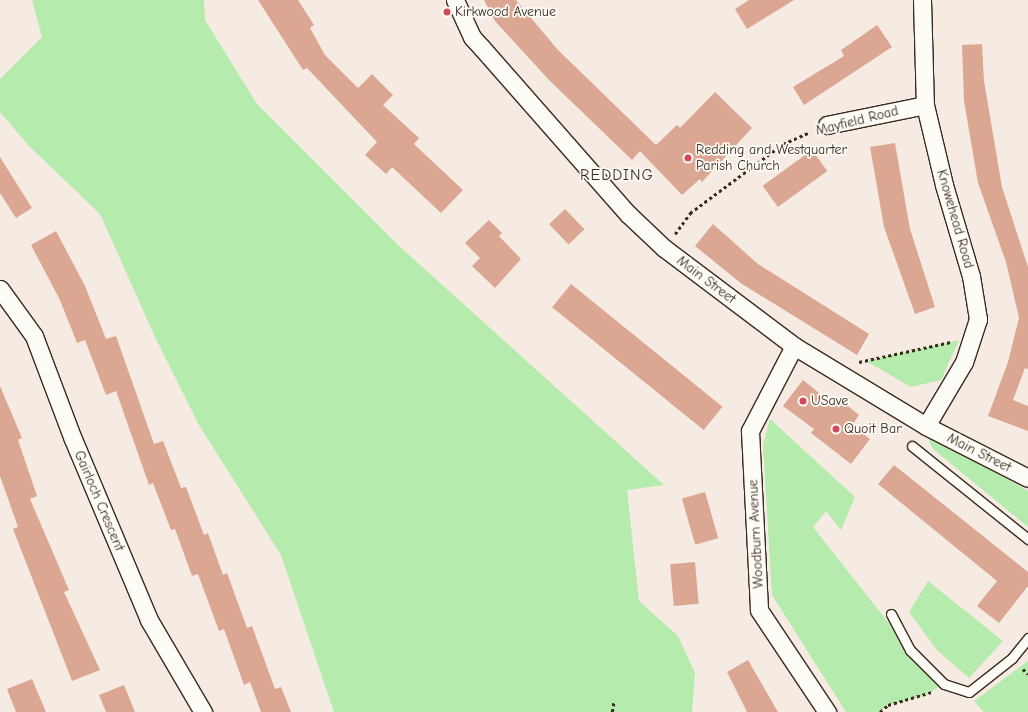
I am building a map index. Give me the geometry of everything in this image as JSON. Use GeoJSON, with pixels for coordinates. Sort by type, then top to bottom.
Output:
{"type":"FeatureCollection","features":[{"type":"Feature","properties":{"kind":"street","name":"Main Street"},"geometry":{"type":"LineString","coordinates":[[455,0],[472,36],[482,48],[628,214],[664,248],[794,346],[926,426],[1028,478]]}},
{"type":"Feature","properties":{"kind":"street","name":"Knowehead Road"},"geometry":{"type":"LineString","coordinates":[[922,0],[925,105],[944,185],[971,276],[978,319],[964,362],[926,426]]}},
{"type":"Feature","properties":{"kind":"street","name":"Mayfield Road"},"geometry":{"type":"LineString","coordinates":[[827,125],[925,105]]}},
{"type":"Feature","properties":{"kind":"street","name":"Gairloch Crescent"},"geometry":{"type":"LineString","coordinates":[[0,289],[34,336],[73,439],[149,620],[203,712]]}},
{"type":"Feature","properties":{"kind":"street","name":"Woodburn Avenue"},"geometry":{"type":"LineString","coordinates":[[794,346],[750,431],[759,610],[827,712]]}},
{"type":"Feature","properties":{"kind":"lane","name":"Main Street"},"geometry":{"type":"LineString","coordinates":[[912,446],[1028,539]]}},
{"type":"Feature","properties":{"kind":"lane"},"geometry":{"type":"LineString","coordinates":[[891,614],[910,650],[944,684],[969,692],[1012,658],[1028,638]]}},
{"type":"Feature","properties":{"kind":"path","name":"Mayfield Road"},"geometry":{"type":"LineString","coordinates":[[664,248],[697,208],[783,144],[827,125]]}},
{"type":"Feature","properties":{"kind":"path"},"geometry":{"type":"LineString","coordinates":[[831,368],[972,338]]}},
{"type":"Feature","properties":{"kind":"path"},"geometry":{"type":"LineString","coordinates":[[880,712],[888,705],[931,693]]}},
{"type":"Feature","properties":{"kind":"path"},"geometry":{"type":"LineString","coordinates":[[612,712],[614,701]]}},
{"type":"Feature","properties":{"kind":"green space"},"geometry":{"type":"Polygon","coordinates":[[[32,0],[204,0],[205,20],[257,104],[398,245],[664,485],[627,490],[639,601],[678,636],[695,673],[692,712],[334,712],[281,555],[199,425],[155,337],[100,214],[28,145],[0,112],[0,79],[42,37],[32,0]]]}},
{"type":"Feature","properties":{"kind":"green space"},"geometry":{"type":"Polygon","coordinates":[[[959,340],[941,380],[911,387],[866,361],[959,340]]]}},
{"type":"Feature","properties":{"kind":"green space"},"geometry":{"type":"Polygon","coordinates":[[[770,419],[855,497],[841,530],[826,511],[813,527],[910,650],[944,684],[924,696],[888,705],[880,712],[846,712],[772,595],[763,445],[770,419]]]}},
{"type":"Feature","properties":{"kind":"green space"},"geometry":{"type":"Polygon","coordinates":[[[924,430],[1028,491],[1028,527],[933,449],[924,430]]]}},
{"type":"Feature","properties":{"kind":"green space"},"geometry":{"type":"Polygon","coordinates":[[[928,581],[1003,641],[969,678],[937,650],[909,612],[928,581]]]}},
{"type":"Feature","properties":{"kind":"green space"},"geometry":{"type":"Polygon","coordinates":[[[1028,661],[1028,712],[984,712],[974,701],[1028,661]]]}},
{"type":"Feature","properties":{"kind":"building"},"geometry":{"type":"Polygon","coordinates":[[[258,0],[298,0],[314,25],[310,28],[325,55],[358,88],[372,74],[393,95],[383,105],[419,138],[414,144],[463,190],[441,213],[392,167],[386,174],[365,155],[377,142],[307,68],[303,70],[258,0]]]}},
{"type":"Feature","properties":{"kind":"building"},"geometry":{"type":"Polygon","coordinates":[[[484,0],[516,0],[558,50],[656,145],[677,125],[680,128],[715,92],[752,128],[702,182],[700,179],[682,195],[640,151],[632,160],[549,80],[495,21],[484,0]]]}},
{"type":"Feature","properties":{"kind":"building"},"geometry":{"type":"Polygon","coordinates":[[[749,0],[794,0],[747,29],[735,9],[749,0]]]}},
{"type":"Feature","properties":{"kind":"building"},"geometry":{"type":"Polygon","coordinates":[[[877,25],[892,47],[804,105],[793,87],[844,56],[841,50],[877,25]]]}},
{"type":"Feature","properties":{"kind":"building"},"geometry":{"type":"Polygon","coordinates":[[[982,44],[984,81],[1002,187],[1028,267],[1028,369],[1025,368],[1013,400],[1028,406],[1028,431],[988,416],[1008,362],[1019,318],[1006,262],[978,183],[964,101],[962,45],[982,44]]]}},
{"type":"Feature","properties":{"kind":"building"},"geometry":{"type":"Polygon","coordinates":[[[895,143],[910,229],[935,307],[915,314],[884,227],[870,147],[895,143]]]}},
{"type":"Feature","properties":{"kind":"building"},"geometry":{"type":"Polygon","coordinates":[[[812,150],[827,171],[778,207],[763,186],[812,150]]]}},
{"type":"Feature","properties":{"kind":"building"},"geometry":{"type":"Polygon","coordinates":[[[0,157],[32,208],[16,218],[0,193],[0,157]]]}},
{"type":"Feature","properties":{"kind":"building"},"geometry":{"type":"Polygon","coordinates":[[[565,209],[584,229],[569,244],[549,224],[565,209]]]}},
{"type":"Feature","properties":{"kind":"building"},"geometry":{"type":"Polygon","coordinates":[[[489,220],[502,233],[499,236],[521,259],[495,288],[472,266],[480,258],[465,243],[489,220]]]}},
{"type":"Feature","properties":{"kind":"building"},"geometry":{"type":"Polygon","coordinates":[[[713,224],[758,264],[869,334],[857,355],[742,284],[695,246],[713,224]]]}},
{"type":"Feature","properties":{"kind":"building"},"geometry":{"type":"Polygon","coordinates":[[[56,231],[85,286],[106,339],[116,336],[154,444],[163,441],[181,488],[186,487],[204,535],[208,533],[223,575],[227,573],[247,628],[252,626],[275,689],[281,687],[291,712],[261,712],[250,682],[244,685],[224,629],[219,631],[198,574],[192,576],[175,529],[171,530],[153,483],[149,485],[116,391],[106,395],[85,340],[77,343],[60,300],[31,245],[56,231]]]}},
{"type":"Feature","properties":{"kind":"building"},"geometry":{"type":"Polygon","coordinates":[[[571,284],[723,407],[704,430],[552,307],[571,284]]]}},
{"type":"Feature","properties":{"kind":"building","name":"Quoit Bar"},"geometry":{"type":"Polygon","coordinates":[[[803,380],[833,404],[838,398],[859,415],[852,425],[870,439],[851,464],[811,433],[814,429],[783,406],[803,380]]]}},
{"type":"Feature","properties":{"kind":"building"},"geometry":{"type":"Polygon","coordinates":[[[0,386],[22,438],[18,440],[37,496],[30,499],[69,590],[64,592],[100,670],[72,681],[13,529],[18,527],[0,476],[0,386]]]}},
{"type":"Feature","properties":{"kind":"building"},"geometry":{"type":"Polygon","coordinates":[[[894,465],[1028,572],[1028,586],[999,623],[977,606],[997,581],[878,484],[894,465]]]}},
{"type":"Feature","properties":{"kind":"building"},"geometry":{"type":"Polygon","coordinates":[[[705,492],[718,538],[695,545],[682,499],[705,492]]]}},
{"type":"Feature","properties":{"kind":"building"},"geometry":{"type":"Polygon","coordinates":[[[695,562],[699,604],[674,606],[670,564],[695,562]]]}},
{"type":"Feature","properties":{"kind":"building"},"geometry":{"type":"Polygon","coordinates":[[[748,660],[778,712],[747,712],[727,672],[748,660]]]}},
{"type":"Feature","properties":{"kind":"building"},"geometry":{"type":"Polygon","coordinates":[[[32,679],[46,712],[16,712],[7,689],[32,679]]]}},
{"type":"Feature","properties":{"kind":"building"},"geometry":{"type":"Polygon","coordinates":[[[124,685],[135,712],[106,712],[99,695],[124,685]]]}},
{"type":"Feature","properties":{"kind":"place","name":"Kirkwood Avenue"},"geometry":{"type":"Point","coordinates":[447,12]}},
{"type":"Feature","properties":{"kind":"place","name":"Redding and Westquarter Parish Church"},"geometry":{"type":"Point","coordinates":[688,158]}},
{"type":"Feature","properties":{"kind":"place","name":"USave"},"geometry":{"type":"Point","coordinates":[803,401]}},
{"type":"Feature","properties":{"kind":"place","name":"Quoit Bar"},"geometry":{"type":"Point","coordinates":[836,429]}},
{"type":"Feature","properties":{"kind":"district","name":"REDDING"},"geometry":{"type":"Point","coordinates":[617,175]}}]}
